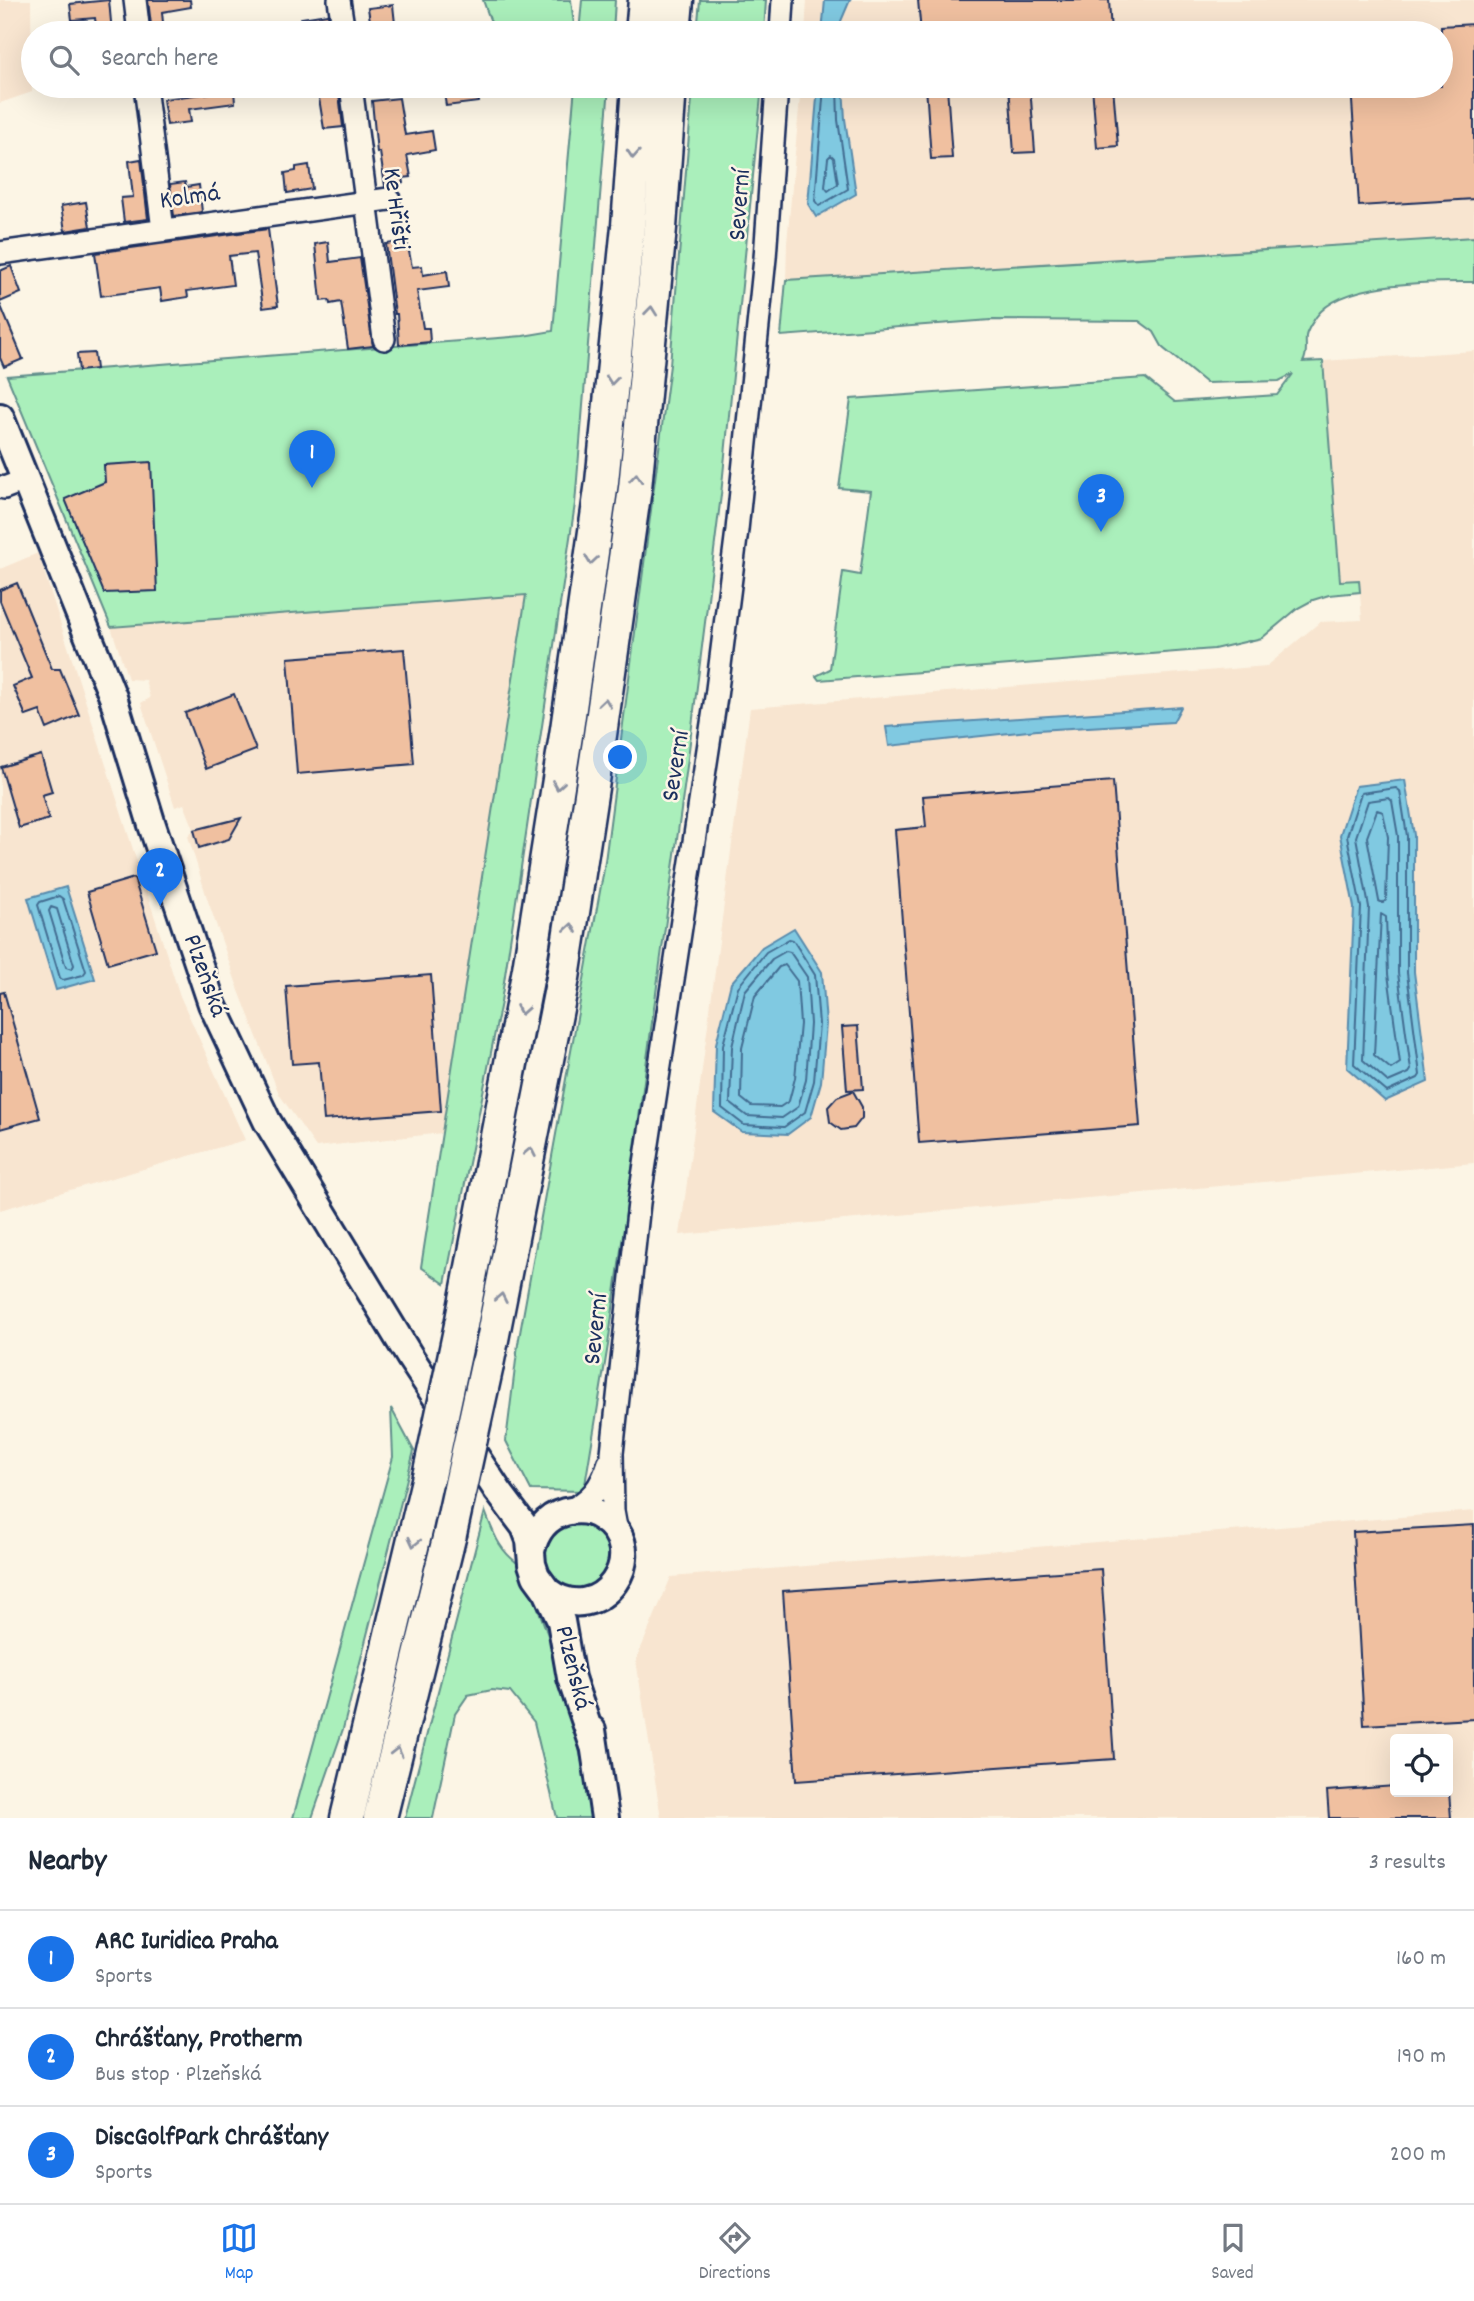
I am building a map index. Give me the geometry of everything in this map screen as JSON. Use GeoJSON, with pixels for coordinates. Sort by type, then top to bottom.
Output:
{"type":"FeatureCollection","features":[{"type":"Feature","properties":{"kind":"highway"},"geometry":{"type":"LineString","coordinates":[[643,21],[645,0]]}},
{"type":"Feature","properties":{"kind":"highway"},"geometry":{"type":"LineString","coordinates":[[675,21],[677,0]]}},
{"type":"Feature","properties":{"kind":"highway"},"geometry":{"type":"LineString","coordinates":[[347,1818],[429,1476],[461,1325],[529,969],[602,482],[628,226],[637,98]]}},
{"type":"Feature","properties":{"kind":"highway"},"geometry":{"type":"LineString","coordinates":[[380,1818],[450,1534],[488,1365],[563,978],[635,488],[660,228],[669,98]]}},
{"type":"Feature","properties":{"kind":"highway"},"geometry":{"type":"LineString","coordinates":[[333,1818],[372,1719]]}},
{"type":"Feature","properties":{"kind":"main road","name":"Plzeňská"},"geometry":{"type":"LineString","coordinates":[[0,417],[13,483],[113,698],[212,1004],[267,1121],[410,1357],[498,1491],[525,1527],[536,1576],[547,1591],[561,1621],[571,1678],[594,1746]]}},
{"type":"Feature","properties":{"kind":"main road","name":"Plzeňská"},"geometry":{"type":"LineString","coordinates":[[498,1491],[530,1510],[579,1510],[597,1514],[617,1533],[623,1553],[620,1573],[608,1591],[583,1602],[570,1602],[547,1591]]}},
{"type":"Feature","properties":{"kind":"main road"},"geometry":{"type":"LineString","coordinates":[[531,1551],[541,1528],[564,1512]]}},
{"type":"Feature","properties":{"kind":"main road","name":"Plzeňská"},"geometry":{"type":"LineString","coordinates":[[597,1598],[587,1611],[582,1638],[605,1818]]}},
{"type":"Feature","properties":{"kind":"street"},"geometry":{"type":"LineString","coordinates":[[135,0],[138,21]]}},
{"type":"Feature","properties":{"kind":"street"},"geometry":{"type":"LineString","coordinates":[[339,0],[342,21]]}},
{"type":"Feature","properties":{"kind":"street"},"geometry":{"type":"LineString","coordinates":[[782,21],[783,0]]}},
{"type":"Feature","properties":{"kind":"street"},"geometry":{"type":"LineString","coordinates":[[146,98],[163,230]]}},
{"type":"Feature","properties":{"kind":"street","name":"Ke Hřišti"},"geometry":{"type":"LineString","coordinates":[[353,98],[384,339]]}},
{"type":"Feature","properties":{"kind":"street","name":"Severní"},"geometry":{"type":"LineString","coordinates":[[617,1533],[613,1511],[612,1453],[639,1203],[716,697],[737,530],[756,351],[776,98]]}},
{"type":"Feature","properties":{"kind":"street","name":"Kolmá"},"geometry":{"type":"LineString","coordinates":[[0,253],[388,199]]}},
{"type":"Feature","properties":{"kind":"street","name":"Severní"},"geometry":{"type":"LineString","coordinates":[[564,1512],[585,1502],[596,1492],[604,1479],[612,1453]]}},
{"type":"Feature","properties":{"kind":"shaded area"},"geometry":{"type":"Polygon","coordinates":[[[0,0],[31,0],[31,21],[21,21],[21,96],[0,103],[0,0]]]}},
{"type":"Feature","properties":{"kind":"shaded area"},"geometry":{"type":"Polygon","coordinates":[[[807,0],[1474,0],[1474,237],[786,280],[800,98],[1453,98],[1453,21],[806,21],[807,0]]]}},
{"type":"Feature","properties":{"kind":"shaded area"},"geometry":{"type":"Polygon","coordinates":[[[1474,351],[1474,1163],[680,1235],[750,708],[1267,666],[1320,622],[1362,620],[1359,580],[1340,581],[1323,361],[1474,351]]]}},
{"type":"Feature","properties":{"kind":"shaded area"},"geometry":{"type":"Polygon","coordinates":[[[38,553],[180,996],[245,1140],[0,1210],[0,569],[38,553]]]}},
{"type":"Feature","properties":{"kind":"shaded area"},"geometry":{"type":"Polygon","coordinates":[[[526,595],[442,1133],[316,1147],[279,1094],[207,898],[188,836],[194,829],[184,804],[175,807],[141,703],[150,698],[145,680],[128,679],[111,627],[526,595]]]}},
{"type":"Feature","properties":{"kind":"shaded area"},"geometry":{"type":"Polygon","coordinates":[[[1474,1511],[1474,1818],[661,1818],[636,1660],[671,1577],[1474,1511]]]}},
{"type":"Feature","properties":{"kind":"green space"},"geometry":{"type":"Polygon","coordinates":[[[483,0],[571,0],[574,21],[490,21],[483,0]]]}},
{"type":"Feature","properties":{"kind":"green space"},"geometry":{"type":"Polygon","coordinates":[[[582,0],[615,0],[614,21],[580,21],[582,0]]]}},
{"type":"Feature","properties":{"kind":"green space"},"geometry":{"type":"Polygon","coordinates":[[[700,0],[766,0],[765,21],[698,21],[700,0]]]}},
{"type":"Feature","properties":{"kind":"green space"},"geometry":{"type":"Polygon","coordinates":[[[574,98],[608,98],[575,504],[501,1002],[445,1284],[421,1267],[526,595],[111,627],[7,376],[523,336],[553,331],[574,98]]]}},
{"type":"Feature","properties":{"kind":"green space"},"geometry":{"type":"Polygon","coordinates":[[[692,98],[761,98],[721,495],[687,766],[608,1345],[584,1491],[531,1490],[506,1441],[518,1344],[604,869],[670,365],[692,98]]]}},
{"type":"Feature","properties":{"kind":"green space"},"geometry":{"type":"Polygon","coordinates":[[[1474,237],[1474,282],[1413,283],[1346,296],[1329,305],[1316,317],[1307,334],[1303,362],[1323,361],[1340,581],[1359,580],[1360,592],[1329,595],[1313,600],[1298,608],[1262,638],[1214,649],[819,680],[816,676],[830,669],[843,572],[860,575],[871,491],[839,488],[851,399],[1145,378],[1175,402],[1277,395],[1293,374],[1279,381],[1206,383],[1163,348],[1154,332],[1139,321],[991,320],[781,336],[786,280],[1474,237]]]}},
{"type":"Feature","properties":{"kind":"green space"},"geometry":{"type":"Polygon","coordinates":[[[391,1408],[414,1451],[343,1729],[312,1818],[293,1818],[393,1457],[391,1408]]]}},
{"type":"Feature","properties":{"kind":"green space"},"geometry":{"type":"Polygon","coordinates":[[[485,1511],[503,1549],[523,1567],[564,1679],[589,1795],[591,1818],[557,1818],[534,1722],[510,1692],[492,1690],[468,1695],[455,1714],[433,1818],[405,1818],[485,1511]]]}},
{"type":"Feature","properties":{"kind":"green space"},"geometry":{"type":"Polygon","coordinates":[[[577,1522],[590,1525],[601,1532],[608,1543],[611,1556],[608,1569],[601,1580],[590,1587],[577,1590],[564,1587],[553,1580],[546,1569],[543,1556],[546,1543],[553,1532],[564,1525],[577,1522]]]}},
{"type":"Feature","properties":{"kind":"water"},"geometry":{"type":"Polygon","coordinates":[[[825,0],[850,0],[841,21],[823,21],[825,0]]]}},
{"type":"Feature","properties":{"kind":"water"},"geometry":{"type":"Polygon","coordinates":[[[817,98],[844,98],[856,194],[816,217],[808,204],[817,98]]]}},
{"type":"Feature","properties":{"kind":"water"},"geometry":{"type":"Polygon","coordinates":[[[1181,707],[1173,722],[1037,730],[889,746],[886,727],[1181,707]]]}},
{"type":"Feature","properties":{"kind":"water"},"geometry":{"type":"Polygon","coordinates":[[[1405,780],[1414,835],[1414,972],[1428,1082],[1385,1101],[1347,1068],[1354,907],[1340,835],[1356,786],[1405,780]]]}},
{"type":"Feature","properties":{"kind":"water"},"geometry":{"type":"Polygon","coordinates":[[[66,887],[95,979],[56,990],[28,898],[66,887]]]}},
{"type":"Feature","properties":{"kind":"water"},"geometry":{"type":"Polygon","coordinates":[[[794,928],[822,972],[826,1024],[821,1082],[811,1117],[788,1134],[742,1132],[714,1112],[716,1044],[731,983],[762,947],[794,928]]]}},
{"type":"Feature","properties":{"kind":"building"},"geometry":{"type":"Polygon","coordinates":[[[109,0],[111,21],[95,21],[95,18],[72,20],[70,4],[109,0]]]}},
{"type":"Feature","properties":{"kind":"building"},"geometry":{"type":"Polygon","coordinates":[[[148,0],[190,0],[191,7],[162,12],[163,21],[151,21],[148,0]]]}},
{"type":"Feature","properties":{"kind":"building"},"geometry":{"type":"Polygon","coordinates":[[[918,0],[1109,0],[1110,21],[920,21],[918,0]]]}},
{"type":"Feature","properties":{"kind":"building"},"geometry":{"type":"Polygon","coordinates":[[[393,5],[395,21],[370,21],[368,8],[393,5]]]}},
{"type":"Feature","properties":{"kind":"building"},"geometry":{"type":"Polygon","coordinates":[[[328,14],[329,21],[301,21],[301,18],[328,14]]]}},
{"type":"Feature","properties":{"kind":"building"},"geometry":{"type":"Polygon","coordinates":[[[1474,24],[1474,199],[1359,206],[1352,98],[1453,98],[1453,25],[1474,24]]]}},
{"type":"Feature","properties":{"kind":"building"},"geometry":{"type":"Polygon","coordinates":[[[235,98],[235,103],[189,109],[191,122],[167,125],[163,99],[235,98]]]}},
{"type":"Feature","properties":{"kind":"building"},"geometry":{"type":"Polygon","coordinates":[[[319,98],[339,98],[343,127],[324,129],[319,98]]]}},
{"type":"Feature","properties":{"kind":"building"},"geometry":{"type":"Polygon","coordinates":[[[399,98],[405,135],[432,131],[435,150],[407,155],[411,177],[402,178],[403,183],[385,186],[380,152],[377,153],[372,101],[399,98]]]}},
{"type":"Feature","properties":{"kind":"building"},"geometry":{"type":"Polygon","coordinates":[[[445,98],[478,98],[479,102],[446,106],[445,98]]]}},
{"type":"Feature","properties":{"kind":"building"},"geometry":{"type":"Polygon","coordinates":[[[927,98],[948,98],[952,158],[931,159],[927,98]]]}},
{"type":"Feature","properties":{"kind":"building"},"geometry":{"type":"Polygon","coordinates":[[[1010,98],[1031,98],[1035,152],[1014,153],[1010,98]]]}},
{"type":"Feature","properties":{"kind":"building"},"geometry":{"type":"Polygon","coordinates":[[[1093,98],[1114,98],[1118,146],[1097,148],[1093,98]]]}},
{"type":"Feature","properties":{"kind":"building"},"geometry":{"type":"Polygon","coordinates":[[[141,159],[148,219],[124,222],[121,198],[133,197],[129,161],[141,159]]]}},
{"type":"Feature","properties":{"kind":"building"},"geometry":{"type":"Polygon","coordinates":[[[309,165],[312,189],[287,193],[285,173],[296,171],[296,167],[309,165]]]}},
{"type":"Feature","properties":{"kind":"building"},"geometry":{"type":"Polygon","coordinates":[[[185,182],[186,187],[199,185],[202,212],[174,216],[170,184],[185,182]]]}},
{"type":"Feature","properties":{"kind":"building"},"geometry":{"type":"Polygon","coordinates":[[[86,202],[90,227],[65,231],[61,206],[86,202]]]}},
{"type":"Feature","properties":{"kind":"building"},"geometry":{"type":"Polygon","coordinates":[[[268,229],[278,306],[263,308],[255,253],[229,256],[233,285],[187,291],[188,297],[162,301],[160,288],[101,296],[95,253],[268,229]]]}},
{"type":"Feature","properties":{"kind":"building"},"geometry":{"type":"Polygon","coordinates":[[[407,241],[412,267],[422,266],[423,275],[447,271],[449,287],[417,291],[423,328],[429,328],[430,342],[399,345],[386,244],[407,241]]]}},
{"type":"Feature","properties":{"kind":"building"},"geometry":{"type":"Polygon","coordinates":[[[328,242],[330,262],[360,258],[373,346],[348,349],[341,302],[330,304],[329,300],[321,301],[315,244],[328,242]]]}},
{"type":"Feature","properties":{"kind":"building"},"geometry":{"type":"Polygon","coordinates":[[[11,266],[21,293],[0,302],[0,271],[11,266]]]}},
{"type":"Feature","properties":{"kind":"building"},"geometry":{"type":"Polygon","coordinates":[[[0,304],[23,359],[4,367],[0,358],[0,304]]]}},
{"type":"Feature","properties":{"kind":"building"},"geometry":{"type":"Polygon","coordinates":[[[94,353],[96,369],[79,371],[77,354],[94,353]]]}},
{"type":"Feature","properties":{"kind":"building"},"geometry":{"type":"Polygon","coordinates":[[[151,462],[157,591],[104,593],[65,499],[105,482],[104,465],[151,462]]]}},
{"type":"Feature","properties":{"kind":"building"},"geometry":{"type":"Polygon","coordinates":[[[17,583],[52,669],[60,669],[79,715],[47,729],[40,711],[26,716],[13,686],[32,678],[0,601],[0,590],[17,583]]]}},
{"type":"Feature","properties":{"kind":"building"},"geometry":{"type":"Polygon","coordinates":[[[404,649],[414,764],[297,774],[288,658],[404,649]]]}},
{"type":"Feature","properties":{"kind":"building"},"geometry":{"type":"Polygon","coordinates":[[[234,694],[256,750],[206,769],[185,713],[234,694]]]}},
{"type":"Feature","properties":{"kind":"building"},"geometry":{"type":"Polygon","coordinates":[[[41,755],[52,792],[42,795],[49,819],[19,828],[1,767],[41,755]]]}},
{"type":"Feature","properties":{"kind":"building"},"geometry":{"type":"Polygon","coordinates":[[[1113,781],[1140,1126],[919,1143],[895,830],[926,827],[923,796],[1113,781]]]}},
{"type":"Feature","properties":{"kind":"building"},"geometry":{"type":"Polygon","coordinates":[[[241,818],[229,839],[199,848],[194,830],[241,818]]]}},
{"type":"Feature","properties":{"kind":"building"},"geometry":{"type":"Polygon","coordinates":[[[134,878],[156,950],[108,964],[87,892],[134,878]]]}},
{"type":"Feature","properties":{"kind":"building"},"geometry":{"type":"Polygon","coordinates":[[[431,975],[441,1111],[324,1120],[319,1062],[292,1064],[286,986],[431,975]]]}},
{"type":"Feature","properties":{"kind":"building"},"geometry":{"type":"Polygon","coordinates":[[[4,992],[40,1118],[0,1129],[0,993],[4,992]]]}},
{"type":"Feature","properties":{"kind":"building"},"geometry":{"type":"Polygon","coordinates":[[[858,1026],[863,1089],[847,1090],[842,1027],[858,1026]]]}},
{"type":"Feature","properties":{"kind":"building"},"geometry":{"type":"Polygon","coordinates":[[[853,1091],[862,1107],[862,1118],[854,1128],[841,1130],[830,1122],[828,1107],[837,1097],[853,1091]]]}},
{"type":"Feature","properties":{"kind":"building"},"geometry":{"type":"Polygon","coordinates":[[[1474,1525],[1474,1719],[1364,1725],[1353,1532],[1474,1525]]]}},
{"type":"Feature","properties":{"kind":"building"},"geometry":{"type":"Polygon","coordinates":[[[1101,1569],[1114,1759],[796,1781],[783,1591],[1101,1569]]]}},
{"type":"Feature","properties":{"kind":"building"},"geometry":{"type":"Polygon","coordinates":[[[1390,1786],[1390,1797],[1449,1797],[1451,1818],[1329,1818],[1327,1791],[1390,1786]]]}},
{"type":"Feature","properties":{"kind":"place","name":"ARC Iuridica Praha"},"geometry":{"type":"Point","coordinates":[312,488]}},
{"type":"Feature","properties":{"kind":"place","name":"DiscGolfPark Chrášťany"},"geometry":{"type":"Point","coordinates":[1101,532]}},
{"type":"Feature","properties":{"kind":"place","name":"Chrášťany, Protherm"},"geometry":{"type":"Point","coordinates":[160,906]}}]}
